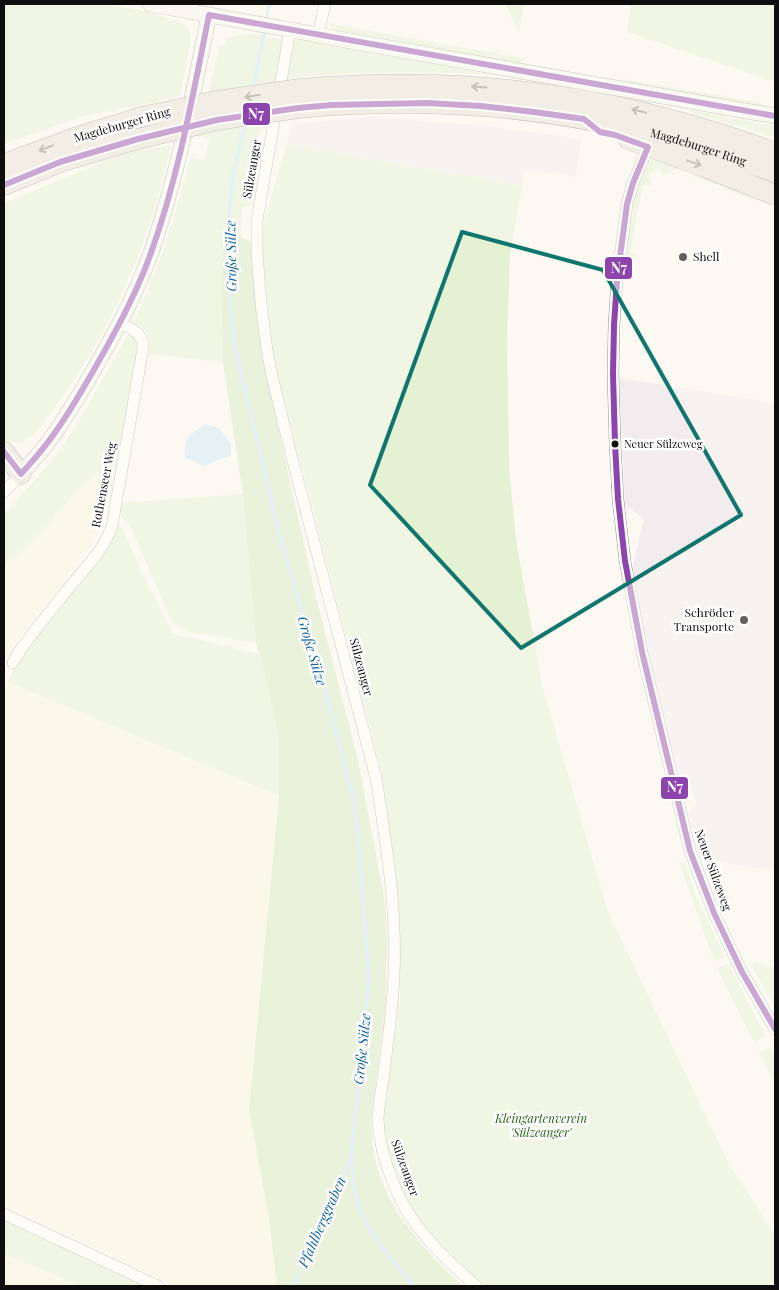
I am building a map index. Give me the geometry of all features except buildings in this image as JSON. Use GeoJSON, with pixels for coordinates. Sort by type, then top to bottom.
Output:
{"type":"FeatureCollection","features":[{"type":"Feature","properties":{"kind":"highway","name":"Magdeburger Ring"},"geometry":{"type":"LineString","coordinates":[[4,184],[68,160],[138,138],[349,86],[418,84],[467,86],[584,100],[686,124],[741,140],[775,153]]}},
{"type":"Feature","properties":{"kind":"highway","name":"Magdeburger Ring"},"geometry":{"type":"LineString","coordinates":[[5,163],[74,138],[142,117],[217,101],[299,99],[351,104],[428,103],[504,108],[584,119],[672,139],[775,172]]}},
{"type":"Feature","properties":{"kind":"highway"},"geometry":{"type":"LineString","coordinates":[[584,119],[600,132],[615,135],[707,168],[775,195]]}},
{"type":"Feature","properties":{"kind":"highway"},"geometry":{"type":"LineString","coordinates":[[4,452],[12,471]]}},
{"type":"Feature","properties":{"kind":"street"},"geometry":{"type":"LineString","coordinates":[[150,4],[775,116]]}},
{"type":"Feature","properties":{"kind":"street"},"geometry":{"type":"LineString","coordinates":[[318,35],[325,4]]}},
{"type":"Feature","properties":{"kind":"street"},"geometry":{"type":"LineString","coordinates":[[4,492],[12,471],[44,448],[75,401],[120,323],[146,267],[174,176],[209,15]]}},
{"type":"Feature","properties":{"kind":"street","name":"Sülzeanger"},"geometry":{"type":"LineString","coordinates":[[290,30],[258,220],[257,253],[260,296],[272,376],[376,778],[381,809],[394,904],[395,936],[393,996],[379,1107],[379,1133],[387,1166],[406,1210],[441,1254],[476,1286]]}},
{"type":"Feature","properties":{"kind":"street","name":"Neuer Sülzeweg"},"geometry":{"type":"LineString","coordinates":[[648,147],[636,172],[628,198],[616,295],[613,374],[615,444],[618,507],[625,561],[640,644],[690,851],[714,913],[742,972],[775,1029]]}},
{"type":"Feature","properties":{"kind":"street","name":"Rothenseer Weg"},"geometry":{"type":"LineString","coordinates":[[13,663],[29,637],[90,564],[100,550],[112,526],[144,348],[139,334],[120,323]]}},
{"type":"Feature","properties":{"kind":"street"},"geometry":{"type":"LineString","coordinates":[[4,1214],[158,1286]]}},
{"type":"Feature","properties":{"kind":"highlighted area"},"geometry":{"type":"Polygon","coordinates":[[[462,232],[603,270],[741,515],[521,648],[370,485],[462,232]]]}},
{"type":"Feature","properties":{"kind":"shaded area"},"geometry":{"type":"Polygon","coordinates":[[[372,117],[489,126],[582,139],[575,177],[525,169],[522,186],[287,144],[293,123],[372,117]]]}},
{"type":"Feature","properties":{"kind":"shaded area"},"geometry":{"type":"Polygon","coordinates":[[[619,378],[775,403],[775,872],[700,858],[688,815],[696,804],[694,794],[681,786],[646,647],[633,566],[644,519],[625,505],[619,378]]]}},
{"type":"Feature","properties":{"kind":"shaded area"},"geometry":{"type":"Polygon","coordinates":[[[98,472],[114,476],[103,523],[78,563],[22,634],[4,664],[4,564],[19,554],[98,472]]]}},
{"type":"Feature","properties":{"kind":"shaded area"},"geometry":{"type":"Polygon","coordinates":[[[8,682],[279,796],[249,1110],[268,1212],[276,1286],[176,1286],[4,1202],[4,693],[8,682]]]}},
{"type":"Feature","properties":{"kind":"shaded area"},"geometry":{"type":"Polygon","coordinates":[[[4,1254],[82,1286],[4,1286],[4,1254]]]}},
{"type":"Feature","properties":{"kind":"green space"},"geometry":{"type":"Polygon","coordinates":[[[4,4],[104,4],[149,12],[181,22],[188,30],[191,40],[180,96],[77,118],[4,144],[4,4]]]}},
{"type":"Feature","properties":{"kind":"green space"},"geometry":{"type":"Polygon","coordinates":[[[505,4],[524,4],[519,32],[505,4]]]}},
{"type":"Feature","properties":{"kind":"green space"},"geometry":{"type":"Polygon","coordinates":[[[631,4],[775,4],[775,82],[627,32],[631,4]]]}},
{"type":"Feature","properties":{"kind":"green space"},"geometry":{"type":"Polygon","coordinates":[[[328,23],[527,59],[514,64],[335,31],[328,23]]]}},
{"type":"Feature","properties":{"kind":"green space"},"geometry":{"type":"Polygon","coordinates":[[[256,34],[282,40],[280,64],[264,127],[253,143],[250,164],[257,181],[254,200],[251,205],[242,208],[241,237],[223,237],[221,288],[223,362],[149,354],[149,338],[134,321],[166,240],[190,157],[205,160],[209,138],[195,135],[209,91],[220,45],[223,46],[228,38],[256,34]]]}},
{"type":"Feature","properties":{"kind":"green space"},"geometry":{"type":"Polygon","coordinates":[[[298,39],[493,75],[390,73],[288,78],[293,44],[298,39]]]}},
{"type":"Feature","properties":{"kind":"green space"},"geometry":{"type":"Polygon","coordinates":[[[623,79],[753,101],[773,109],[627,83],[623,79]]]}},
{"type":"Feature","properties":{"kind":"green space"},"geometry":{"type":"Polygon","coordinates":[[[691,110],[775,126],[775,137],[690,112],[691,110]]]}},
{"type":"Feature","properties":{"kind":"green space","name":"Kleingartenverein 'Sülzeanger'"},"geometry":{"type":"Polygon","coordinates":[[[287,144],[522,186],[510,254],[507,338],[509,470],[517,547],[542,685],[608,912],[729,1164],[775,1234],[775,1286],[483,1286],[431,1238],[410,1206],[397,1181],[387,1147],[384,1129],[384,1108],[400,999],[400,929],[381,770],[274,360],[261,248],[264,220],[287,144]]]}},
{"type":"Feature","properties":{"kind":"green space"},"geometry":{"type":"Polygon","coordinates":[[[171,145],[163,179],[142,246],[129,278],[98,341],[80,371],[33,435],[22,442],[15,443],[4,440],[4,203],[102,162],[134,151],[171,145]]]}},
{"type":"Feature","properties":{"kind":"green space"},"geometry":{"type":"Polygon","coordinates":[[[656,157],[679,168],[663,175],[658,168],[648,176],[652,186],[643,185],[630,253],[638,256],[630,259],[625,254],[633,198],[646,163],[656,157]]]}},
{"type":"Feature","properties":{"kind":"green space"},"geometry":{"type":"Polygon","coordinates":[[[694,173],[754,197],[749,198],[694,176],[694,173]]]}},
{"type":"Feature","properties":{"kind":"green space"},"geometry":{"type":"Polygon","coordinates":[[[223,237],[241,237],[250,241],[252,245],[261,352],[315,593],[358,760],[385,902],[387,937],[386,1002],[371,1121],[377,1167],[391,1201],[401,1217],[424,1247],[463,1286],[276,1286],[268,1212],[249,1110],[279,796],[279,738],[256,643],[243,494],[223,362],[221,288],[223,237]]]}},
{"type":"Feature","properties":{"kind":"green space"},"geometry":{"type":"Polygon","coordinates":[[[128,334],[135,337],[139,346],[128,414],[114,476],[98,472],[30,543],[4,564],[4,514],[66,441],[128,334]]]}},
{"type":"Feature","properties":{"kind":"green space"},"geometry":{"type":"Polygon","coordinates":[[[243,494],[256,643],[188,632],[171,620],[132,530],[121,515],[119,503],[243,494]]]}},
{"type":"Feature","properties":{"kind":"green space"},"geometry":{"type":"Polygon","coordinates":[[[117,524],[123,530],[171,629],[170,633],[260,654],[279,738],[279,796],[8,682],[21,651],[117,524]]]}},
{"type":"Feature","properties":{"kind":"green space"},"geometry":{"type":"Polygon","coordinates":[[[679,862],[685,863],[696,896],[725,957],[714,961],[679,862]]]}},
{"type":"Feature","properties":{"kind":"green space"},"geometry":{"type":"Polygon","coordinates":[[[757,962],[773,967],[775,971],[775,1006],[751,966],[757,962]]]}},
{"type":"Feature","properties":{"kind":"green space"},"geometry":{"type":"Polygon","coordinates":[[[726,964],[729,965],[766,1037],[754,1042],[719,972],[718,968],[726,964]]]}},
{"type":"Feature","properties":{"kind":"green space"},"geometry":{"type":"Polygon","coordinates":[[[771,1047],[775,1053],[775,1082],[759,1054],[771,1047]]]}},
{"type":"Feature","properties":{"kind":"green space"},"geometry":{"type":"Polygon","coordinates":[[[4,1220],[144,1286],[82,1286],[4,1254],[4,1220]]]}},
{"type":"Feature","properties":{"kind":"water"},"geometry":{"type":"Polygon","coordinates":[[[206,424],[219,428],[231,444],[231,455],[204,466],[185,458],[185,445],[189,437],[206,424]]]}},
{"type":"Feature","properties":{"kind":"waterway","name":"Große Sülze"},"geometry":{"type":"LineString","coordinates":[[266,22],[269,4]]}},
{"type":"Feature","properties":{"kind":"waterway","name":"Große Sülze"},"geometry":{"type":"LineString","coordinates":[[253,90],[265,28]]}},
{"type":"Feature","properties":{"kind":"waterway","name":"Große Sülze"},"geometry":{"type":"LineString","coordinates":[[246,121],[233,174],[228,225],[230,298],[234,342],[279,533],[323,684],[353,797],[358,834],[369,979],[351,1158],[354,1190],[360,1211],[370,1230],[414,1286]]}},
{"type":"Feature","properties":{"kind":"waterway","name":"Pfahlberggraben"},"geometry":{"type":"LineString","coordinates":[[294,1286],[310,1243],[351,1158]]}},
{"type":"Feature","properties":{"kind":"transit line","name":"N7"},"geometry":{"type":"LineString","coordinates":[[4,452],[21,474],[42,450],[82,391],[115,333],[135,292],[152,250],[170,192],[185,134],[209,15],[775,116]]}},
{"type":"Feature","properties":{"kind":"transit line","name":"N7"},"geometry":{"type":"LineString","coordinates":[[4,185],[60,162],[138,139],[217,120],[332,105],[427,103],[481,106],[534,112],[584,119],[600,132],[615,135],[648,147],[633,183],[627,204],[617,280],[614,325],[615,444],[618,499],[625,561],[642,652],[690,851],[714,913],[742,972],[775,1029]]}},
{"type":"Feature","properties":{"kind":"place","name":"Shell"},"geometry":{"type":"Point","coordinates":[683,257]}},
{"type":"Feature","properties":{"kind":"place","name":"Neuer Sülzeweg"},"geometry":{"type":"Point","coordinates":[615,444]}},
{"type":"Feature","properties":{"kind":"place","name":"Schröder Transporte"},"geometry":{"type":"Point","coordinates":[744,620]}}]}
